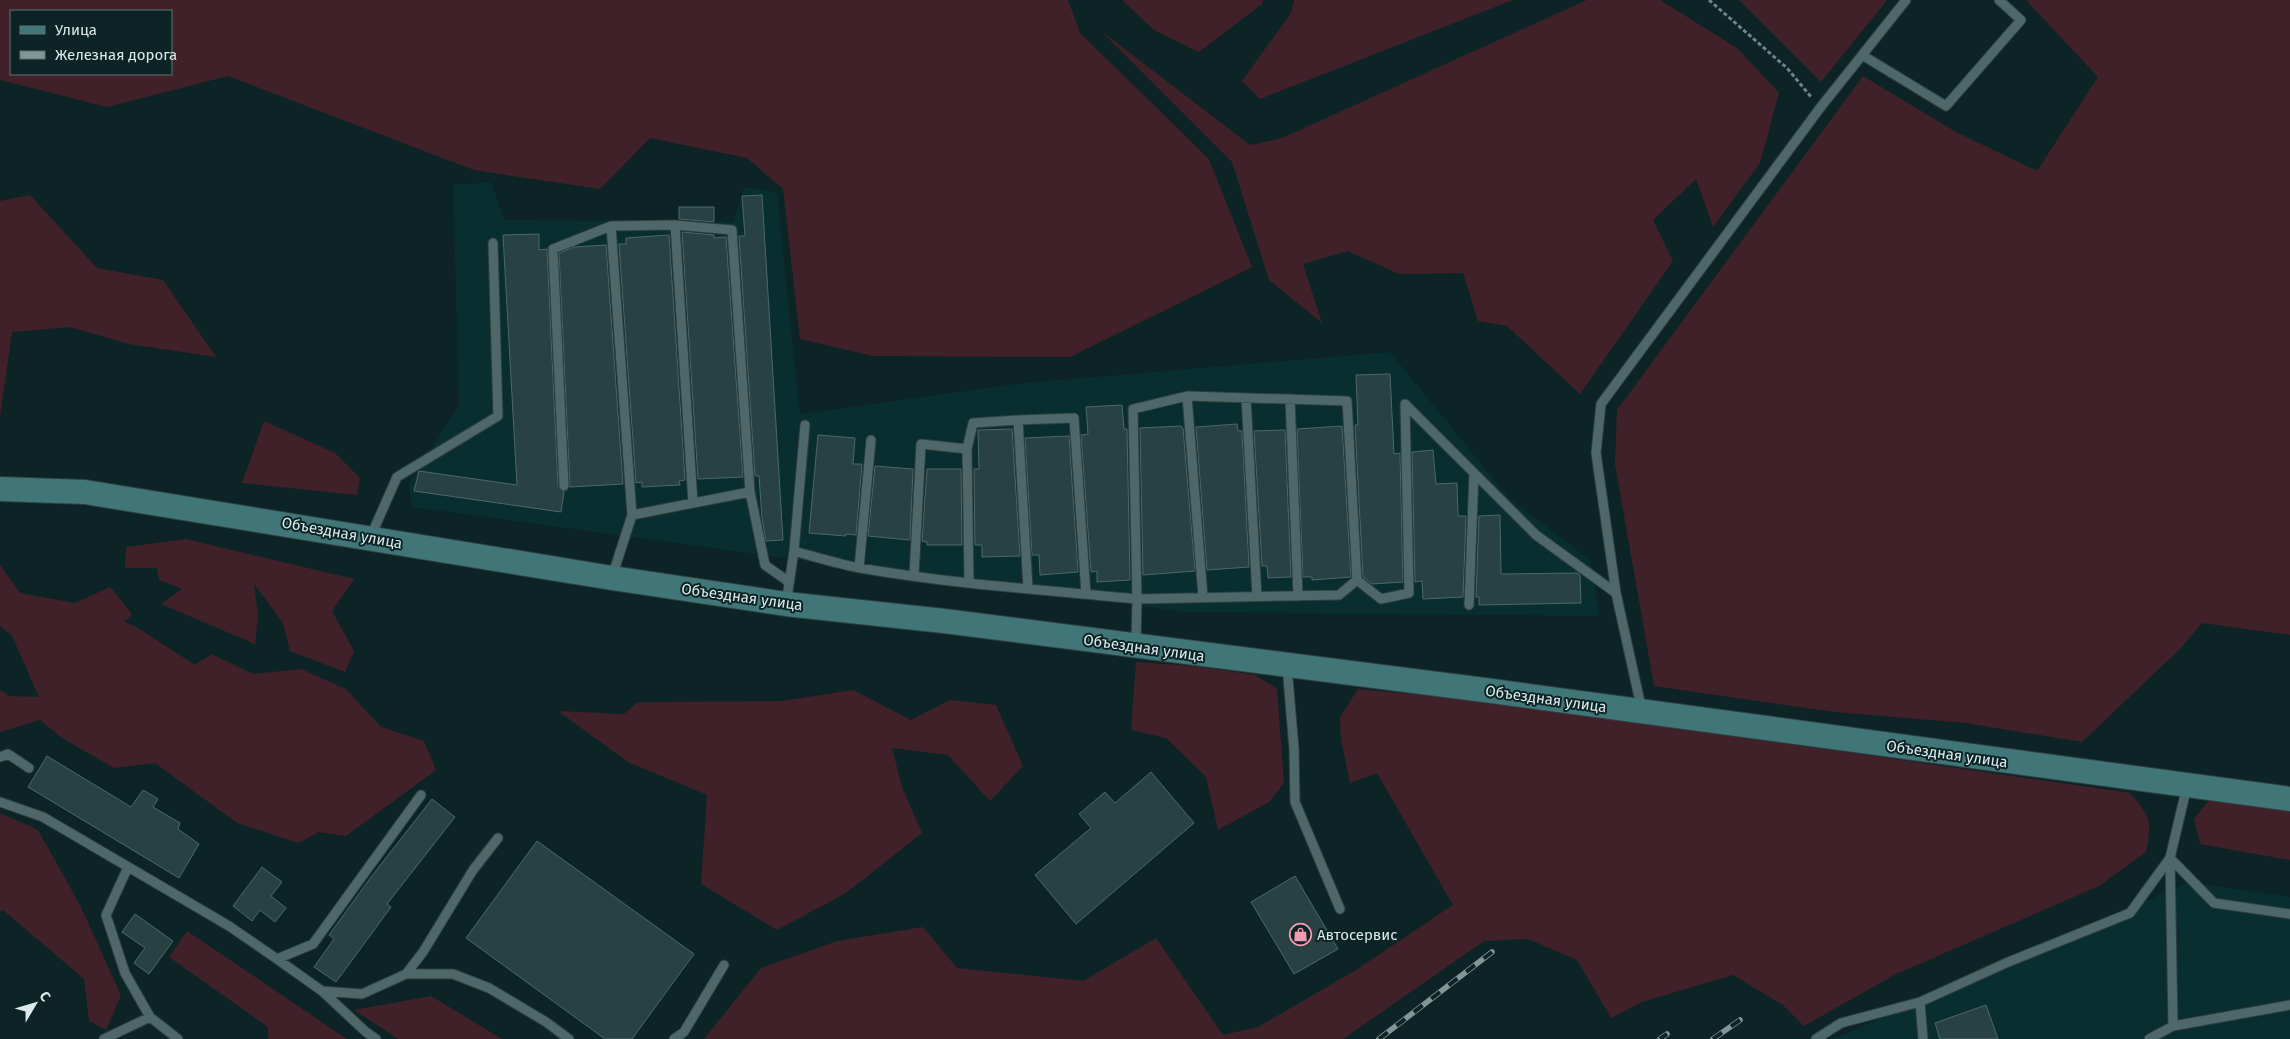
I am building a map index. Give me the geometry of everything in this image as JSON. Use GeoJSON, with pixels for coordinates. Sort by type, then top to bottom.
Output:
{"type":"FeatureCollection","features":[{"type":"Feature","properties":{"kind":"main road","name":"Объездная улица"},"geometry":{"type":"LineString","coordinates":[[0,489],[85,492],[612,578],[788,593],[944,621],[2290,799]]}},
{"type":"Feature","properties":{"kind":"lane"},"geometry":{"type":"LineString","coordinates":[[1642,712],[1616,593],[1596,453],[1601,404],[1820,108],[1906,0]]}},
{"type":"Feature","properties":{"kind":"lane"},"geometry":{"type":"LineString","coordinates":[[1862,55],[1946,106],[2021,20],[1999,0]]}},
{"type":"Feature","properties":{"kind":"lane"},"geometry":{"type":"LineString","coordinates":[[675,225],[692,503]]}},
{"type":"Feature","properties":{"kind":"lane"},"geometry":{"type":"LineString","coordinates":[[564,486],[553,249],[611,226],[675,225],[732,230],[750,492],[765,565],[788,593]]}},
{"type":"Feature","properties":{"kind":"lane"},"geometry":{"type":"LineString","coordinates":[[611,226],[632,515],[612,578]]}},
{"type":"Feature","properties":{"kind":"lane"},"geometry":{"type":"LineString","coordinates":[[370,538],[398,477],[498,416],[493,243]]}},
{"type":"Feature","properties":{"kind":"lane"},"geometry":{"type":"LineString","coordinates":[[1136,646],[1137,599],[1133,409],[1187,396],[1347,401],[1356,580],[1381,599],[1409,592],[1405,404],[1536,535],[1616,593]]}},
{"type":"Feature","properties":{"kind":"lane"},"geometry":{"type":"LineString","coordinates":[[1187,396],[1203,597]]}},
{"type":"Feature","properties":{"kind":"lane"},"geometry":{"type":"LineString","coordinates":[[1246,398],[1257,596]]}},
{"type":"Feature","properties":{"kind":"lane"},"geometry":{"type":"LineString","coordinates":[[1290,399],[1298,596]]}},
{"type":"Feature","properties":{"kind":"lane"},"geometry":{"type":"LineString","coordinates":[[969,583],[967,449],[973,423],[1074,418],[1086,594]]}},
{"type":"Feature","properties":{"kind":"lane"},"geometry":{"type":"LineString","coordinates":[[1018,420],[1028,588]]}},
{"type":"Feature","properties":{"kind":"lane"},"geometry":{"type":"LineString","coordinates":[[788,593],[794,551],[805,425]]}},
{"type":"Feature","properties":{"kind":"lane"},"geometry":{"type":"LineString","coordinates":[[859,568],[871,440]]}},
{"type":"Feature","properties":{"kind":"lane"},"geometry":{"type":"LineString","coordinates":[[914,576],[921,444],[967,449]]}},
{"type":"Feature","properties":{"kind":"lane"},"geometry":{"type":"LineString","coordinates":[[1469,605],[1474,473]]}},
{"type":"Feature","properties":{"kind":"lane"},"geometry":{"type":"LineString","coordinates":[[632,515],[750,492]]}},
{"type":"Feature","properties":{"kind":"lane"},"geometry":{"type":"LineString","coordinates":[[794,551],[859,568],[914,576],[1137,599],[1339,595],[1356,580]]}},
{"type":"Feature","properties":{"kind":"lane"},"geometry":{"type":"LineString","coordinates":[[1287,666],[1294,749],[1296,802],[1340,908]]}},
{"type":"Feature","properties":{"kind":"lane"},"geometry":{"type":"LineString","coordinates":[[0,757],[8,754],[29,768]]}},
{"type":"Feature","properties":{"kind":"lane"},"geometry":{"type":"LineString","coordinates":[[2173,1026],[2170,858],[2187,786]]}},
{"type":"Feature","properties":{"kind":"lane"},"geometry":{"type":"LineString","coordinates":[[277,959],[313,944],[421,795]]}},
{"type":"Feature","properties":{"kind":"lane"},"geometry":{"type":"LineString","coordinates":[[0,802],[43,817],[229,926],[322,991],[376,1039]]}},
{"type":"Feature","properties":{"kind":"lane"},"geometry":{"type":"LineString","coordinates":[[406,974],[423,952],[473,870],[498,838]]}},
{"type":"Feature","properties":{"kind":"lane"},"geometry":{"type":"LineString","coordinates":[[2170,858],[2214,903],[2290,914]]}},
{"type":"Feature","properties":{"kind":"lane"},"geometry":{"type":"LineString","coordinates":[[1816,1039],[1841,1023],[1920,1002],[2006,963],[2130,913],[2170,858]]}},
{"type":"Feature","properties":{"kind":"lane"},"geometry":{"type":"LineString","coordinates":[[128,867],[106,915],[125,973],[150,1017],[178,1039]]}},
{"type":"Feature","properties":{"kind":"lane"},"geometry":{"type":"LineString","coordinates":[[674,1039],[684,1032],[724,965]]}},
{"type":"Feature","properties":{"kind":"lane"},"geometry":{"type":"LineString","coordinates":[[322,991],[362,994],[406,974],[453,974],[489,988],[546,1022],[570,1039]]}},
{"type":"Feature","properties":{"kind":"lane"},"geometry":{"type":"LineString","coordinates":[[1920,1002],[1923,1039]]}},
{"type":"Feature","properties":{"kind":"lane"},"geometry":{"type":"LineString","coordinates":[[2149,1039],[2173,1026],[2290,1005]]}},
{"type":"Feature","properties":{"kind":"lane"},"geometry":{"type":"LineString","coordinates":[[104,1039],[150,1017]]}},
{"type":"Feature","properties":{"kind":"path"},"geometry":{"type":"LineString","coordinates":[[1709,0],[1787,68],[1820,108]]}},
{"type":"Feature","properties":{"kind":"shaded area"},"geometry":{"type":"Polygon","coordinates":[[[0,0],[1068,0],[1080,33],[1209,159],[1252,267],[1070,357],[873,356],[800,339],[783,189],[747,158],[650,138],[600,189],[474,170],[228,76],[107,107],[0,80],[0,0]]]}},
{"type":"Feature","properties":{"kind":"shaded area"},"geometry":{"type":"Polygon","coordinates":[[[1122,0],[1263,0],[1262,4],[1199,52],[1154,30],[1122,0]]]}},
{"type":"Feature","properties":{"kind":"shaded area"},"geometry":{"type":"Polygon","coordinates":[[[1294,0],[1513,0],[1260,99],[1242,81],[1291,13],[1294,0]]]}},
{"type":"Feature","properties":{"kind":"shaded area"},"geometry":{"type":"Polygon","coordinates":[[[1587,0],[1660,0],[1737,48],[1779,93],[1760,163],[1713,227],[1696,179],[1653,220],[1673,261],[1580,394],[1507,326],[1478,321],[1463,273],[1399,274],[1348,251],[1303,264],[1322,323],[1269,280],[1232,162],[1100,30],[1250,145],[1282,138],[1587,0]]]}},
{"type":"Feature","properties":{"kind":"shaded area"},"geometry":{"type":"Polygon","coordinates":[[[1739,0],[1887,0],[1821,82],[1739,0]]]}},
{"type":"Feature","properties":{"kind":"shaded area"},"geometry":{"type":"Polygon","coordinates":[[[2026,0],[2290,0],[2290,635],[2202,623],[2180,649],[2082,742],[1966,723],[1834,712],[1654,686],[1615,464],[1617,410],[1863,76],[1956,132],[2037,171],[2098,77],[2026,0]]]}},
{"type":"Feature","properties":{"kind":"shaded area"},"geometry":{"type":"Polygon","coordinates":[[[491,182],[504,220],[733,222],[744,187],[777,192],[800,414],[1024,383],[1390,352],[1508,497],[1591,561],[1599,616],[1183,612],[1028,588],[969,583],[412,507],[409,483],[459,406],[453,185],[491,182]]]}},
{"type":"Feature","properties":{"kind":"shaded area"},"geometry":{"type":"Polygon","coordinates":[[[30,195],[97,268],[163,280],[216,357],[129,344],[70,327],[12,332],[0,417],[0,201],[30,195]]]}},
{"type":"Feature","properties":{"kind":"shaded area"},"geometry":{"type":"Polygon","coordinates":[[[264,421],[335,453],[360,478],[357,495],[242,483],[264,421]]]}},
{"type":"Feature","properties":{"kind":"shaded area"},"geometry":{"type":"Polygon","coordinates":[[[186,539],[354,579],[332,611],[354,651],[345,672],[290,651],[283,623],[254,584],[258,616],[255,644],[161,604],[182,589],[159,580],[157,568],[125,568],[126,547],[186,539]]]}},
{"type":"Feature","properties":{"kind":"shaded area"},"geometry":{"type":"Polygon","coordinates":[[[0,565],[20,593],[75,603],[110,587],[132,614],[125,622],[138,628],[195,665],[212,654],[253,674],[301,669],[346,689],[381,727],[424,741],[436,770],[346,836],[319,832],[298,843],[237,823],[155,763],[114,768],[62,738],[40,720],[0,732],[0,690],[9,696],[39,697],[12,636],[0,626],[0,565]]]}},
{"type":"Feature","properties":{"kind":"shaded area"},"geometry":{"type":"Polygon","coordinates":[[[1136,662],[1194,666],[1255,675],[1277,689],[1284,783],[1269,802],[1218,830],[1206,777],[1166,738],[1131,730],[1136,662]]]}},
{"type":"Feature","properties":{"kind":"shaded area"},"geometry":{"type":"Polygon","coordinates":[[[1358,689],[1506,703],[2130,793],[2146,814],[2148,820],[2149,833],[2146,852],[2099,886],[1894,975],[1804,1026],[1783,1005],[1733,975],[1642,1002],[1611,1018],[1577,960],[1528,939],[1484,941],[1343,1039],[704,1039],[761,968],[837,941],[923,927],[957,968],[1083,981],[1156,938],[1223,1035],[1258,1027],[1356,970],[1453,905],[1377,773],[1350,783],[1341,739],[1340,717],[1358,689]]]}},
{"type":"Feature","properties":{"kind":"shaded area"},"geometry":{"type":"Polygon","coordinates":[[[853,690],[911,720],[950,700],[996,705],[1023,766],[990,801],[948,755],[892,748],[902,787],[922,833],[846,893],[777,930],[701,884],[707,795],[628,762],[558,711],[624,714],[638,702],[782,701],[853,690]]]}},
{"type":"Feature","properties":{"kind":"shaded area"},"geometry":{"type":"Polygon","coordinates":[[[2217,790],[2290,803],[2290,860],[2200,844],[2194,819],[2217,790]]]}},
{"type":"Feature","properties":{"kind":"shaded area"},"geometry":{"type":"Polygon","coordinates":[[[0,813],[38,830],[80,905],[121,995],[106,1030],[89,1021],[84,979],[3,910],[0,912],[0,813]]]}},
{"type":"Feature","properties":{"kind":"shaded area"},"geometry":{"type":"Polygon","coordinates":[[[2189,882],[2290,897],[2290,1039],[1834,1039],[2189,882]]]}},
{"type":"Feature","properties":{"kind":"shaded area"},"geometry":{"type":"Polygon","coordinates":[[[187,931],[347,1039],[268,1039],[268,1027],[169,957],[187,931]]]}},
{"type":"Feature","properties":{"kind":"shaded area"},"geometry":{"type":"Polygon","coordinates":[[[431,996],[502,1039],[398,1039],[354,1010],[431,996]]]}},
{"type":"Feature","properties":{"kind":"building"},"geometry":{"type":"Polygon","coordinates":[[[762,195],[783,540],[766,541],[762,518],[759,476],[755,476],[739,236],[745,236],[742,196],[762,195]]]}},
{"type":"Feature","properties":{"kind":"building"},"geometry":{"type":"Polygon","coordinates":[[[679,207],[714,207],[714,222],[679,219],[679,207]]]}},
{"type":"Feature","properties":{"kind":"building"},"geometry":{"type":"Polygon","coordinates":[[[682,232],[714,235],[714,238],[726,237],[743,477],[698,479],[682,232]]]}},
{"type":"Feature","properties":{"kind":"building"},"geometry":{"type":"Polygon","coordinates":[[[539,234],[539,250],[547,249],[558,486],[564,492],[561,512],[414,491],[419,471],[517,485],[503,235],[539,234]]]}},
{"type":"Feature","properties":{"kind":"building"},"geometry":{"type":"Polygon","coordinates":[[[669,235],[685,480],[679,481],[680,485],[642,487],[642,482],[636,483],[619,244],[626,244],[626,238],[669,235]]]}},
{"type":"Feature","properties":{"kind":"building"},"geometry":{"type":"Polygon","coordinates":[[[606,245],[623,484],[570,487],[559,253],[574,247],[606,245]]]}},
{"type":"Feature","properties":{"kind":"building"},"geometry":{"type":"Polygon","coordinates":[[[1390,374],[1394,454],[1400,453],[1403,582],[1372,584],[1363,577],[1355,425],[1358,425],[1356,375],[1390,374]]]}},
{"type":"Feature","properties":{"kind":"building"},"geometry":{"type":"Polygon","coordinates":[[[1122,405],[1124,429],[1127,429],[1130,580],[1097,582],[1097,571],[1091,572],[1081,435],[1088,434],[1086,407],[1122,405]]]}},
{"type":"Feature","properties":{"kind":"building"},"geometry":{"type":"Polygon","coordinates":[[[1237,424],[1238,431],[1242,431],[1249,567],[1207,570],[1196,427],[1237,424]]]}},
{"type":"Feature","properties":{"kind":"building"},"geometry":{"type":"Polygon","coordinates":[[[1181,426],[1183,428],[1195,571],[1143,575],[1140,428],[1181,426]]]}},
{"type":"Feature","properties":{"kind":"building"},"geometry":{"type":"Polygon","coordinates":[[[1342,426],[1351,577],[1312,580],[1312,577],[1303,577],[1297,429],[1342,426]]]}},
{"type":"Feature","properties":{"kind":"building"},"geometry":{"type":"Polygon","coordinates":[[[1012,429],[1020,556],[982,557],[982,545],[975,545],[974,469],[979,469],[978,430],[1012,429]]]}},
{"type":"Feature","properties":{"kind":"building"},"geometry":{"type":"Polygon","coordinates":[[[1285,430],[1291,577],[1268,578],[1267,566],[1262,566],[1254,431],[1285,430]]]}},
{"type":"Feature","properties":{"kind":"building"},"geometry":{"type":"Polygon","coordinates":[[[818,435],[855,438],[853,464],[862,464],[856,535],[809,533],[818,435]]]}},
{"type":"Feature","properties":{"kind":"building"},"geometry":{"type":"Polygon","coordinates":[[[1069,436],[1078,572],[1040,575],[1039,555],[1032,555],[1025,438],[1069,436]]]}},
{"type":"Feature","properties":{"kind":"building"},"geometry":{"type":"Polygon","coordinates":[[[1433,450],[1436,484],[1457,483],[1458,516],[1466,516],[1463,597],[1423,599],[1422,581],[1415,582],[1412,452],[1433,450]]]}},
{"type":"Feature","properties":{"kind":"building"},"geometry":{"type":"Polygon","coordinates":[[[875,466],[913,469],[910,540],[868,536],[875,466]]]}},
{"type":"Feature","properties":{"kind":"building"},"geometry":{"type":"Polygon","coordinates":[[[927,469],[961,469],[962,545],[927,545],[927,542],[922,541],[927,469]]]}},
{"type":"Feature","properties":{"kind":"building"},"geometry":{"type":"Polygon","coordinates":[[[1500,515],[1501,574],[1578,573],[1580,575],[1581,603],[1479,605],[1479,597],[1476,597],[1479,516],[1500,515]]]}},
{"type":"Feature","properties":{"kind":"building"},"geometry":{"type":"Polygon","coordinates":[[[47,756],[131,807],[143,790],[158,799],[153,807],[180,823],[178,829],[199,844],[179,878],[28,787],[47,756]]]}},
{"type":"Feature","properties":{"kind":"building"},"geometry":{"type":"Polygon","coordinates":[[[1151,772],[1194,823],[1076,924],[1035,875],[1091,828],[1079,814],[1105,792],[1115,803],[1151,772]]]}},
{"type":"Feature","properties":{"kind":"building"},"geometry":{"type":"Polygon","coordinates":[[[432,799],[455,817],[387,904],[391,907],[336,982],[314,967],[334,939],[329,935],[371,877],[432,799]]]}},
{"type":"Feature","properties":{"kind":"building"},"geometry":{"type":"Polygon","coordinates":[[[537,841],[694,954],[632,1039],[605,1039],[466,938],[537,841]]]}},
{"type":"Feature","properties":{"kind":"building"},"geometry":{"type":"Polygon","coordinates":[[[262,867],[282,882],[271,896],[286,908],[275,922],[260,910],[252,921],[233,906],[262,867]]]}},
{"type":"Feature","properties":{"kind":"building"},"geometry":{"type":"Polygon","coordinates":[[[1295,876],[1338,949],[1294,974],[1251,902],[1295,876]]]}},
{"type":"Feature","properties":{"kind":"building"},"geometry":{"type":"Polygon","coordinates":[[[135,914],[173,941],[149,974],[134,963],[145,948],[122,932],[135,914]]]}},
{"type":"Feature","properties":{"kind":"building"},"geometry":{"type":"Polygon","coordinates":[[[1986,1005],[1998,1039],[1940,1039],[1935,1023],[1986,1005]]]}},
{"type":"Feature","properties":{"kind":"railway"},"geometry":{"type":"LineString","coordinates":[[1379,1039],[1492,952]]}},
{"type":"Feature","properties":{"kind":"railway"},"geometry":{"type":"LineString","coordinates":[[1713,1039],[1740,1020]]}},
{"type":"Feature","properties":{"kind":"railway"},"geometry":{"type":"LineString","coordinates":[[1660,1039],[1667,1034]]}},
{"type":"Feature","properties":{"kind":"place","name":"Автосервис"},"geometry":{"type":"Point","coordinates":[1301,935]}}]}
